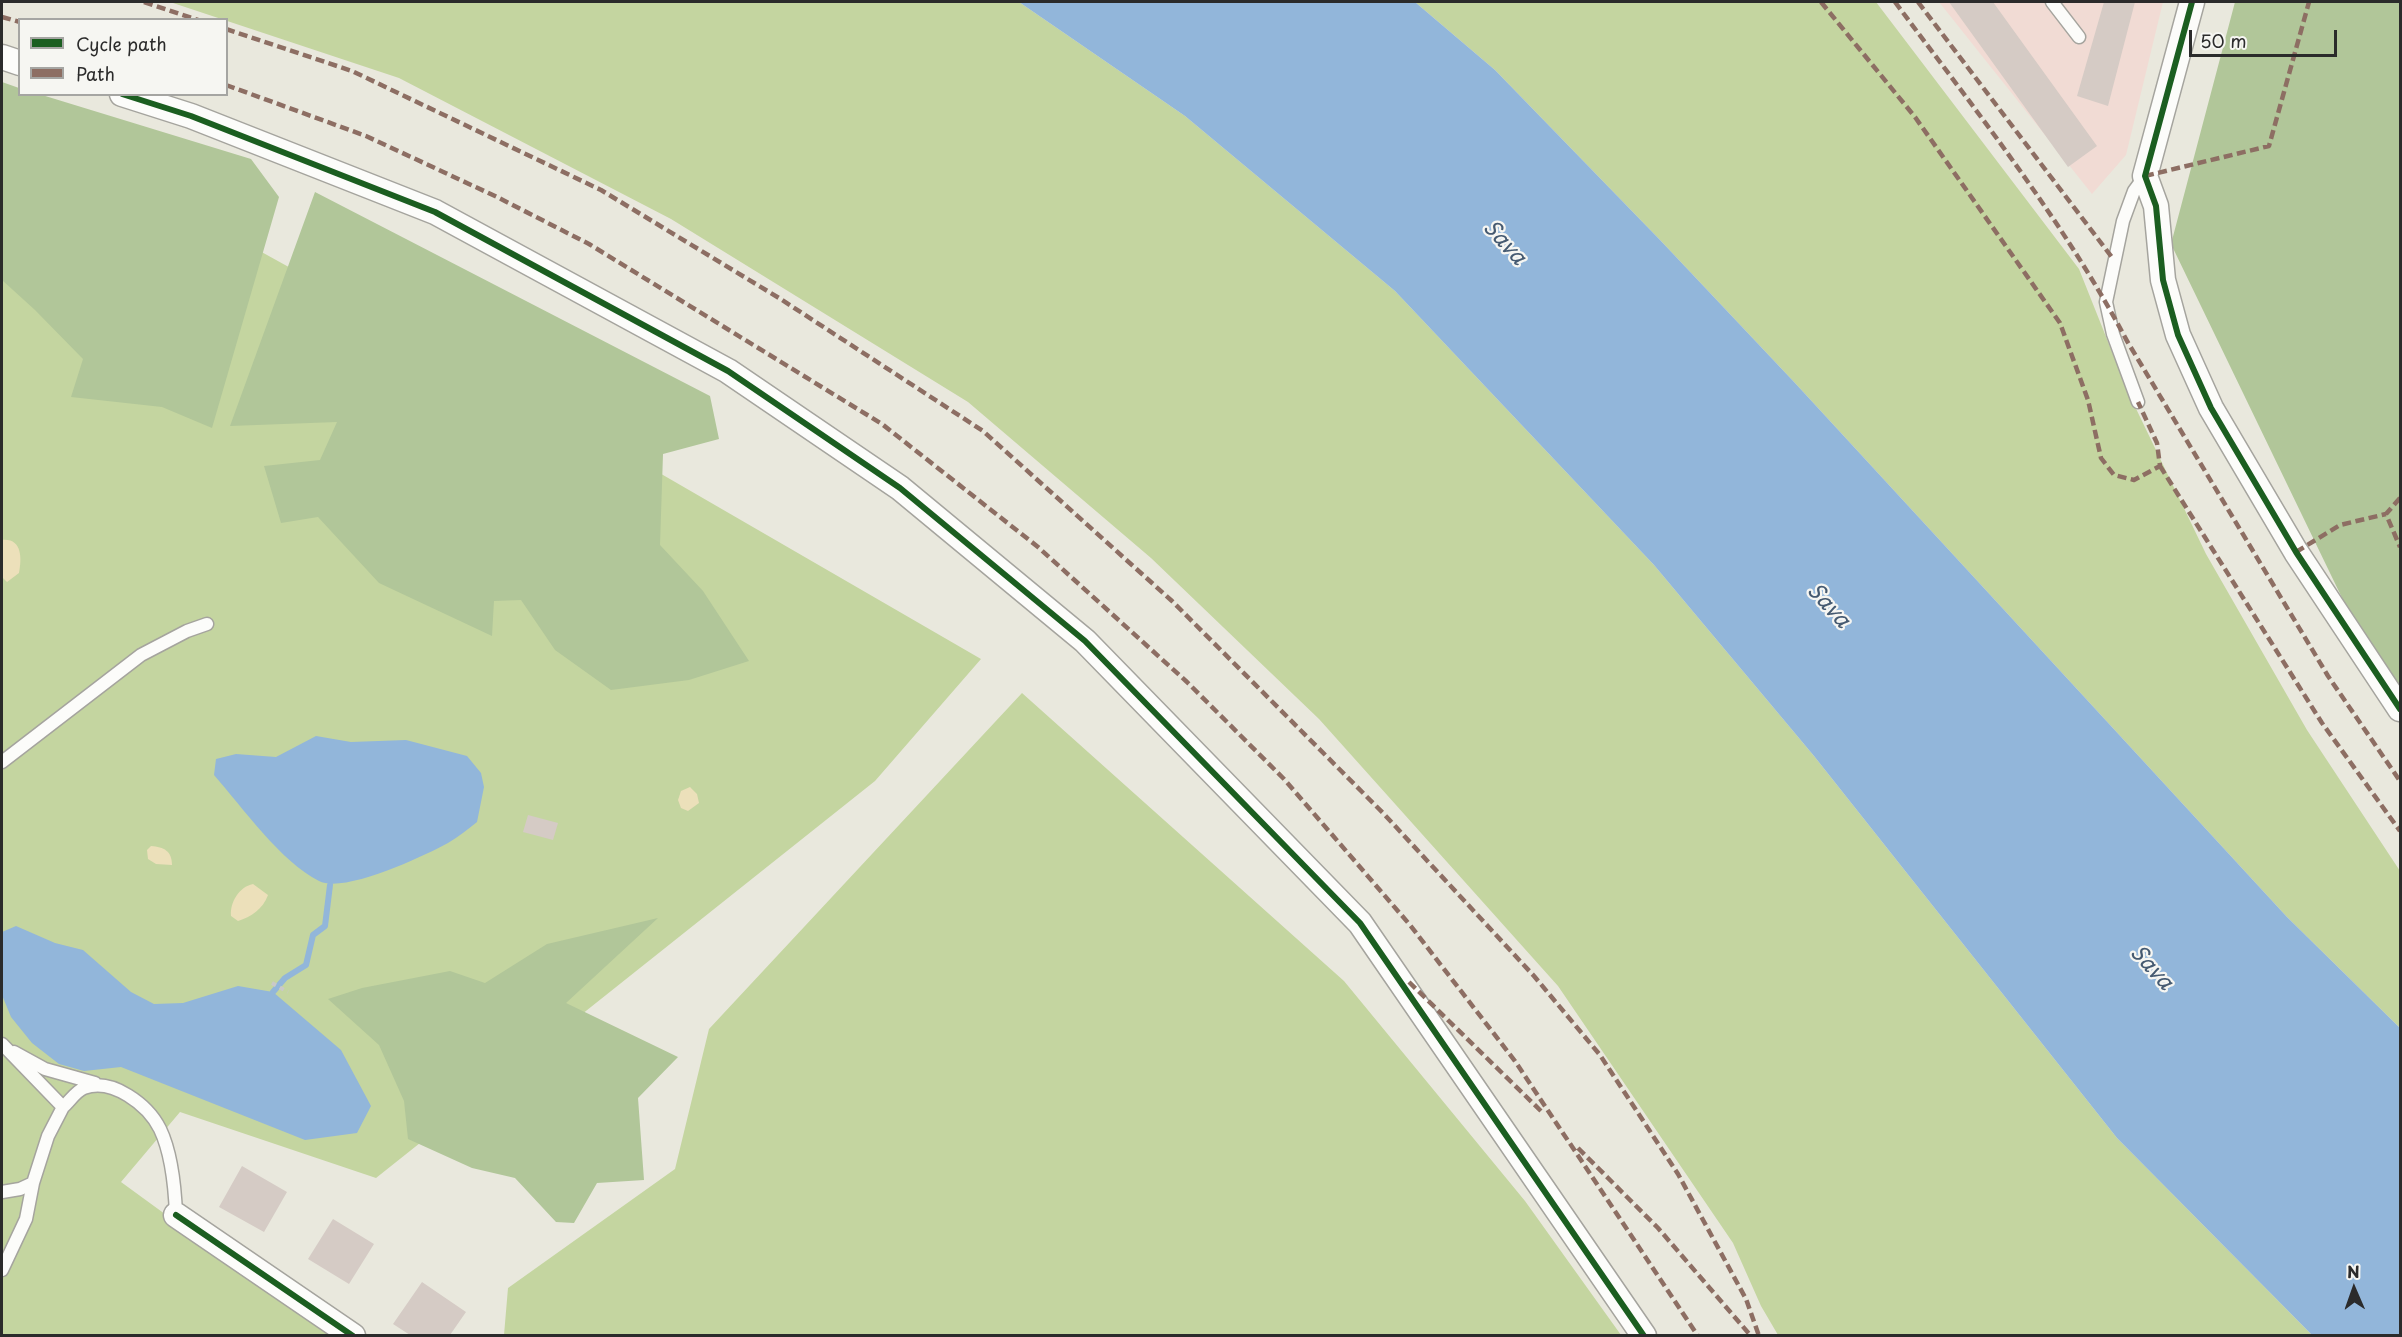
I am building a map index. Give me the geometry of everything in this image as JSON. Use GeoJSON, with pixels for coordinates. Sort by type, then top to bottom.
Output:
{"type":"FeatureCollection","features":[{"type":"Feature","properties":{"kind":"street"},"geometry":{"type":"LineString","coordinates":[[2192,2],[2145,176],[2156,206],[2163,280],[2175,324],[2211,408],[2296,552],[2400,709]]}},
{"type":"Feature","properties":{"kind":"street"},"geometry":{"type":"LineString","coordinates":[[2,57],[18,62]]}},
{"type":"Feature","properties":{"kind":"street"},"geometry":{"type":"LineString","coordinates":[[128,96],[191,116],[435,213],[728,371],[908,495],[1085,641],[1360,923],[1644,1335]]}},
{"type":"Feature","properties":{"kind":"street"},"geometry":{"type":"LineString","coordinates":[[176,1215],[353,1335]]}},
{"type":"Feature","properties":{"kind":"lane"},"geometry":{"type":"LineString","coordinates":[[2052,2],[2079,37]]}},
{"type":"Feature","properties":{"kind":"lane"},"geometry":{"type":"LineString","coordinates":[[2138,402],[2112,334],[2106,302],[2123,221],[2134,191],[2145,176]]}},
{"type":"Feature","properties":{"kind":"lane"},"geometry":{"type":"LineString","coordinates":[[2,762],[141,655],[187,631],[207,624]]}},
{"type":"Feature","properties":{"kind":"lane"},"geometry":{"type":"LineString","coordinates":[[3,1046],[45,1069],[106,1086],[129,1096],[149,1113],[160,1130],[175,1194],[176,1215]]}},
{"type":"Feature","properties":{"kind":"lane"},"geometry":{"type":"LineString","coordinates":[[3,1046],[63,1107]]}},
{"type":"Feature","properties":{"kind":"lane"},"geometry":{"type":"LineString","coordinates":[[2,1270],[26,1219],[33,1183],[48,1136],[63,1107],[83,1088],[106,1086]]}},
{"type":"Feature","properties":{"kind":"lane"},"geometry":{"type":"LineString","coordinates":[[2,1192],[20,1189],[33,1183]]}},
{"type":"Feature","properties":{"kind":"path"},"geometry":{"type":"LineString","coordinates":[[272,983],[288,992]]}},
{"type":"Feature","properties":{"kind":"shaded area"},"geometry":{"type":"Polygon","coordinates":[[[1939,2],[2163,2],[2126,155],[2092,194],[1939,2]]]}},
{"type":"Feature","properties":{"kind":"green space"},"geometry":{"type":"Polygon","coordinates":[[[170,2],[1019,2],[1185,116],[1395,291],[1654,565],[1814,756],[2117,1138],[2312,1335],[1778,1335],[1761,1306],[1733,1243],[1558,986],[1319,719],[1151,558],[968,402],[671,219],[399,78],[228,21],[228,18],[218,18],[170,2]]]}},
{"type":"Feature","properties":{"kind":"green space"},"geometry":{"type":"Polygon","coordinates":[[[1415,2],[1876,2],[2079,269],[2128,392],[2206,554],[2307,730],[2400,871],[2400,1028],[2287,917],[1795,383],[1661,241],[1495,70],[1415,2]]]}},
{"type":"Feature","properties":{"kind":"green space"},"geometry":{"type":"Polygon","coordinates":[[[2235,2],[2400,2],[2400,685],[2359,633],[2171,244],[2235,2]]]}},
{"type":"Feature","properties":{"kind":"green space"},"geometry":{"type":"Polygon","coordinates":[[[2,82],[18,88],[18,96],[45,96],[251,159],[279,197],[212,428],[162,407],[71,397],[83,359],[2,280],[2,82]]]}},
{"type":"Feature","properties":{"kind":"green space"},"geometry":{"type":"Polygon","coordinates":[[[2,137],[220,229],[625,453],[981,659],[875,781],[376,1178],[180,1112],[121,1182],[331,1335],[2,1335],[2,137]]]}},
{"type":"Feature","properties":{"kind":"green space"},"geometry":{"type":"Polygon","coordinates":[[[315,192],[710,396],[719,439],[663,454],[660,545],[703,591],[749,661],[689,680],[611,690],[555,650],[521,600],[494,601],[492,636],[379,583],[318,517],[281,523],[264,466],[320,460],[337,422],[230,426],[315,192]]]}},
{"type":"Feature","properties":{"kind":"green space"},"geometry":{"type":"Polygon","coordinates":[[[1022,693],[1344,981],[1525,1201],[1621,1335],[504,1335],[508,1288],[675,1169],[709,1029],[1022,693]]]}},
{"type":"Feature","properties":{"kind":"green space"},"geometry":{"type":"Polygon","coordinates":[[[658,918],[566,1003],[678,1057],[638,1098],[644,1180],[597,1183],[574,1223],[556,1222],[515,1178],[472,1168],[408,1139],[404,1101],[379,1045],[328,999],[362,988],[450,971],[485,983],[547,944],[658,918]]]}},
{"type":"Feature","properties":{"kind":"sand"},"geometry":{"type":"Polygon","coordinates":[[[2,540],[14,542],[20,555],[19,573],[7,582],[2,577],[2,540]]]}},
{"type":"Feature","properties":{"kind":"sand"},"geometry":{"type":"Polygon","coordinates":[[[690,787],[697,794],[699,803],[688,811],[681,808],[678,800],[681,791],[690,787]]]}},
{"type":"Feature","properties":{"kind":"sand"},"geometry":{"type":"Polygon","coordinates":[[[151,846],[160,847],[169,853],[172,865],[156,864],[148,859],[147,850],[151,846]]]}},
{"type":"Feature","properties":{"kind":"sand"},"geometry":{"type":"Polygon","coordinates":[[[253,884],[268,895],[256,912],[238,921],[231,916],[234,901],[244,888],[253,884]]]}},
{"type":"Feature","properties":{"kind":"water","name":"Sava"},"geometry":{"type":"Polygon","coordinates":[[[1019,2],[1415,2],[1495,70],[1795,383],[2287,917],[2400,1028],[2400,1335],[2312,1335],[2117,1138],[1814,756],[1654,565],[1395,291],[1185,116],[1019,2]]]}},
{"type":"Feature","properties":{"kind":"water"},"geometry":{"type":"Polygon","coordinates":[[[316,736],[351,742],[406,740],[467,756],[481,773],[484,787],[477,822],[448,843],[384,872],[346,882],[331,884],[319,881],[277,848],[214,775],[216,759],[236,754],[276,757],[316,736]]]}},
{"type":"Feature","properties":{"kind":"water"},"geometry":{"type":"Polygon","coordinates":[[[16,926],[55,943],[83,950],[131,992],[154,1004],[183,1003],[238,986],[273,992],[341,1050],[371,1106],[357,1133],[305,1140],[121,1067],[84,1071],[59,1064],[32,1043],[11,1017],[2,995],[2,932],[16,926]]]}},
{"type":"Feature","properties":{"kind":"building"},"geometry":{"type":"Polygon","coordinates":[[[1949,2],[1993,2],[2097,146],[2068,167],[1949,2]]]}},
{"type":"Feature","properties":{"kind":"building"},"geometry":{"type":"Polygon","coordinates":[[[2104,2],[2135,2],[2108,106],[2077,96],[2104,2]]]}},
{"type":"Feature","properties":{"kind":"building"},"geometry":{"type":"Polygon","coordinates":[[[528,815],[558,823],[553,840],[523,832],[528,815]]]}},
{"type":"Feature","properties":{"kind":"building"},"geometry":{"type":"Polygon","coordinates":[[[242,1166],[287,1192],[264,1232],[219,1207],[242,1166]]]}},
{"type":"Feature","properties":{"kind":"building"},"geometry":{"type":"Polygon","coordinates":[[[333,1219],[374,1244],[349,1284],[308,1259],[333,1219]]]}},
{"type":"Feature","properties":{"kind":"building"},"geometry":{"type":"Polygon","coordinates":[[[422,1282],[466,1312],[450,1335],[410,1335],[393,1324],[422,1282]]]}},
{"type":"Feature","properties":{"kind":"waterway"},"geometry":{"type":"LineString","coordinates":[[273,992],[285,978],[306,965],[313,935],[325,926],[330,885]]}},
{"type":"Feature","properties":{"kind":"marked path"},"geometry":{"type":"LineString","coordinates":[[144,2],[192,18]]}},
{"type":"Feature","properties":{"kind":"marked path"},"geometry":{"type":"LineString","coordinates":[[1821,2],[1915,117],[2060,323],[2088,400],[2101,458],[2114,475],[2134,480],[2160,466],[2157,443],[2138,402]]}},
{"type":"Feature","properties":{"kind":"marked path"},"geometry":{"type":"LineString","coordinates":[[1895,2],[1987,125],[2075,252],[2328,676],[2400,781]]}},
{"type":"Feature","properties":{"kind":"marked path"},"geometry":{"type":"LineString","coordinates":[[1918,2],[2114,260]]}},
{"type":"Feature","properties":{"kind":"marked path"},"geometry":{"type":"LineString","coordinates":[[2145,176],[2269,146],[2309,2]]}},
{"type":"Feature","properties":{"kind":"marked path"},"geometry":{"type":"LineString","coordinates":[[2,17],[18,21]]}},
{"type":"Feature","properties":{"kind":"marked path"},"geometry":{"type":"LineString","coordinates":[[228,30],[352,71],[601,190],[779,298],[983,431],[1172,601],[1383,813],[1534,976],[1600,1055],[1678,1174],[1746,1299],[1759,1336]]}},
{"type":"Feature","properties":{"kind":"marked path"},"geometry":{"type":"LineString","coordinates":[[228,86],[366,136],[497,197],[589,244],[882,424],[1038,547],[1187,682],[1284,779],[1410,925],[1515,1061],[1698,1336]]}},
{"type":"Feature","properties":{"kind":"marked path"},"geometry":{"type":"LineString","coordinates":[[2160,466],[2322,723],[2400,831]]}},
{"type":"Feature","properties":{"kind":"marked path"},"geometry":{"type":"LineString","coordinates":[[2400,498],[2386,514],[2400,547]]}},
{"type":"Feature","properties":{"kind":"marked path"},"geometry":{"type":"LineString","coordinates":[[2296,552],[2340,525],[2386,514]]}},
{"type":"Feature","properties":{"kind":"marked path"},"geometry":{"type":"LineString","coordinates":[[1409,982],[1544,1114]]}},
{"type":"Feature","properties":{"kind":"marked path"},"geometry":{"type":"LineString","coordinates":[[1578,1148],[1658,1228],[1751,1336]]}},
{"type":"Feature","properties":{"kind":"cycle path"},"geometry":{"type":"LineString","coordinates":[[2192,2],[2145,176],[2156,206],[2163,280],[2178,335],[2211,408],[2296,552],[2400,709]]}},
{"type":"Feature","properties":{"kind":"cycle path"},"geometry":{"type":"LineString","coordinates":[[128,96],[191,116],[435,212],[728,371],[900,488],[1085,641],[1360,923],[1644,1336]]}},
{"type":"Feature","properties":{"kind":"cycle path"},"geometry":{"type":"LineString","coordinates":[[176,1215],[353,1336]]}}]}
